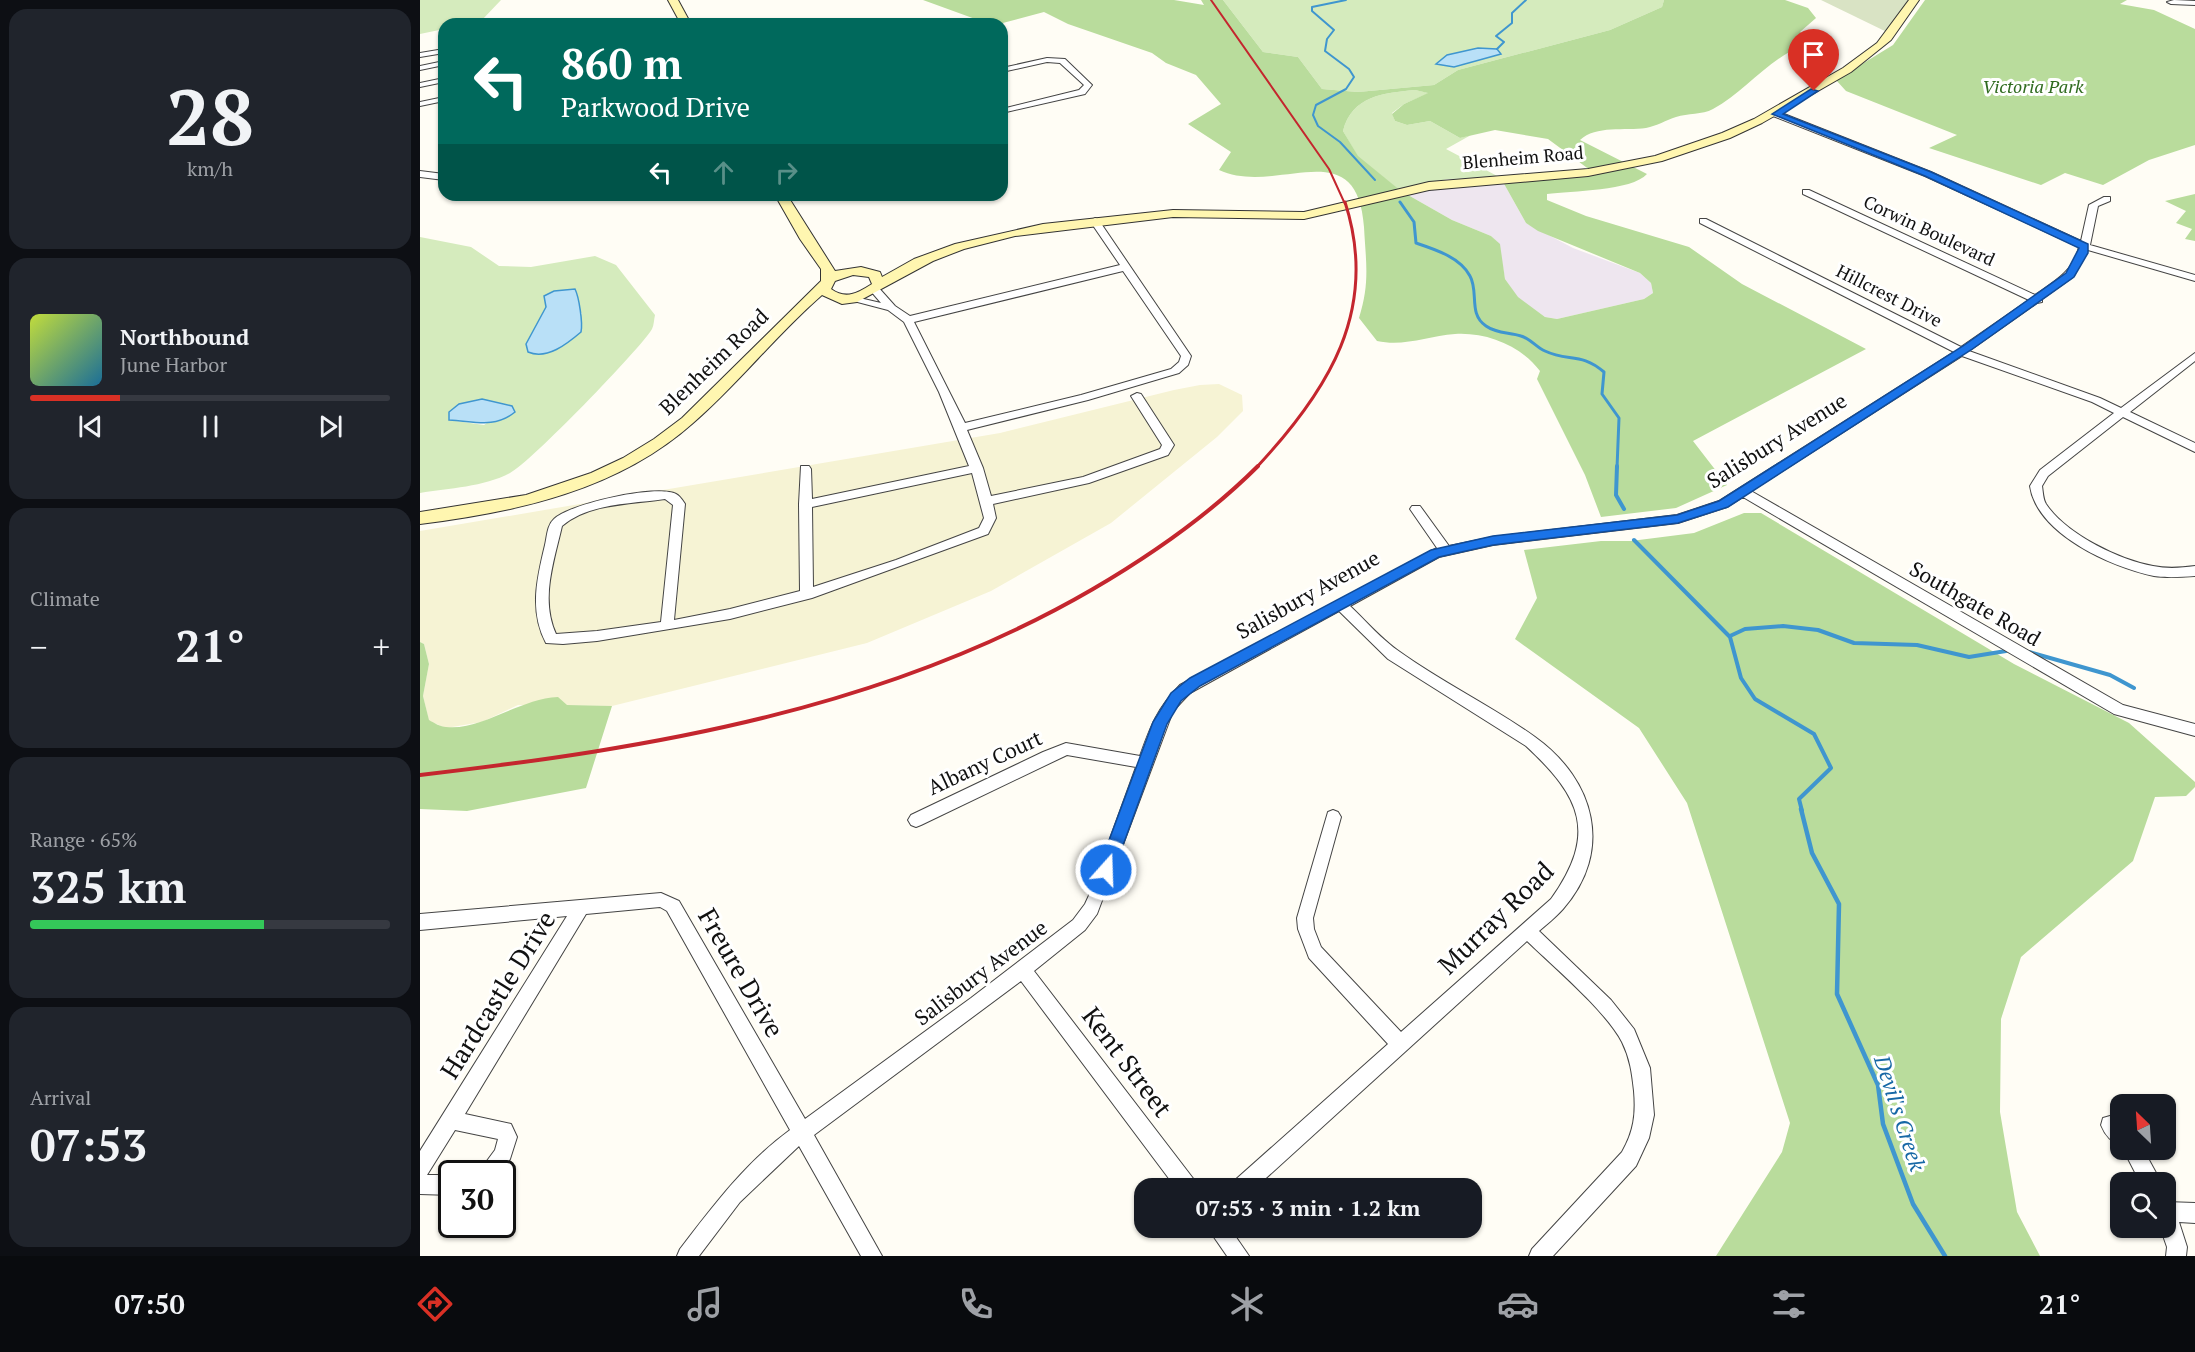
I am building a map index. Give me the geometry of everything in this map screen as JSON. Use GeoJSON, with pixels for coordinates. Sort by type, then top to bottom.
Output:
{"type":"FeatureCollection","features":[{"type":"Feature","properties":{"kind":"main road"},"geometry":{"type":"LineString","coordinates":[[673,0],[683,18]]}},
{"type":"Feature","properties":{"kind":"main road","name":"Blenheim Road"},"geometry":{"type":"LineString","coordinates":[[420,518],[536,497],[591,478],[630,460],[687,422],[762,342],[826,284],[842,273],[891,267],[943,246],[993,233],[1051,224],[1180,213],[1307,215],[1348,208],[1429,186],[1554,177],[1622,167],[1682,152],[1739,132],[1776,114],[1866,58],[1888,38],[1914,0]]}},
{"type":"Feature","properties":{"kind":"main road"},"geometry":{"type":"LineString","coordinates":[[785,201],[828,269],[826,284],[830,296],[848,299]]}},
{"type":"Feature","properties":{"kind":"main road","name":"Blenheim Road"},"geometry":{"type":"LineString","coordinates":[[790,317],[817,306],[848,299],[921,261],[964,245],[1090,222]]}},
{"type":"Feature","properties":{"kind":"main road"},"geometry":{"type":"LineString","coordinates":[[813,248],[875,275],[876,286]]}},
{"type":"Feature","properties":{"kind":"street"},"geometry":{"type":"LineString","coordinates":[[2171,2],[2195,3]]}},
{"type":"Feature","properties":{"kind":"street"},"geometry":{"type":"LineString","coordinates":[[420,55],[438,52]]}},
{"type":"Feature","properties":{"kind":"street"},"geometry":{"type":"LineString","coordinates":[[1008,69],[1047,60],[1062,61],[1088,85],[1082,92],[1008,110]]}},
{"type":"Feature","properties":{"kind":"street"},"geometry":{"type":"LineString","coordinates":[[420,68],[438,64]]}},
{"type":"Feature","properties":{"kind":"street"},"geometry":{"type":"LineString","coordinates":[[420,85],[438,81]]}},
{"type":"Feature","properties":{"kind":"street"},"geometry":{"type":"LineString","coordinates":[[420,104],[438,100]]}},
{"type":"Feature","properties":{"kind":"street"},"geometry":{"type":"LineString","coordinates":[[1776,114],[1928,174],[2084,246],[2195,278]]}},
{"type":"Feature","properties":{"kind":"street"},"geometry":{"type":"LineString","coordinates":[[420,174],[438,176]]}},
{"type":"Feature","properties":{"kind":"street","name":"Corwin Boulevard"},"geometry":{"type":"LineString","coordinates":[[1806,192],[2038,300]]}},
{"type":"Feature","properties":{"kind":"street","name":"Salisbury Avenue"},"geometry":{"type":"LineString","coordinates":[[687,1256],[733,1195],[759,1168],[802,1132],[1064,939],[1091,909],[1164,714],[1185,689],[1408,566],[1445,550],[1493,541],[1678,519],[1712,509],[1743,492],[1961,352],[2038,300],[2070,275],[2084,253],[2094,205],[2107,199]]}},
{"type":"Feature","properties":{"kind":"street","name":"Hillcrest Drive"},"geometry":{"type":"LineString","coordinates":[[1703,221],[1961,352],[1998,368],[2096,400],[2195,448]]}},
{"type":"Feature","properties":{"kind":"street"},"geometry":{"type":"LineString","coordinates":[[960,428],[1084,398],[1175,371],[1184,363],[1186,356],[1126,267],[1090,222]]}},
{"type":"Feature","properties":{"kind":"street"},"geometry":{"type":"LineString","coordinates":[[908,320],[1126,267]]}},
{"type":"Feature","properties":{"kind":"street"},"geometry":{"type":"LineString","coordinates":[[667,626],[679,504],[673,497],[665,495],[576,510],[562,517],[556,524],[542,590],[542,611],[551,639],[572,640],[667,626],[737,614],[807,596],[911,560],[984,531],[990,518],[977,468],[960,428],[928,356],[908,320],[891,308],[876,286]]}},
{"type":"Feature","properties":{"kind":"street"},"geometry":{"type":"LineString","coordinates":[[848,299],[891,308]]}},
{"type":"Feature","properties":{"kind":"street"},"geometry":{"type":"LineString","coordinates":[[2195,356],[2044,474],[2036,486],[2041,506],[2064,529],[2120,561],[2170,574],[2195,571]]}},
{"type":"Feature","properties":{"kind":"street"},"geometry":{"type":"LineString","coordinates":[[986,501],[1085,480],[1164,452],[1168,445],[1137,396]]}},
{"type":"Feature","properties":{"kind":"street"},"geometry":{"type":"LineString","coordinates":[[805,504],[977,468]]}},
{"type":"Feature","properties":{"kind":"street"},"geometry":{"type":"LineString","coordinates":[[805,469],[807,596]]}},
{"type":"Feature","properties":{"kind":"street","name":"Southgate Road"},"geometry":{"type":"LineString","coordinates":[[1743,492],[2119,710],[2195,730]]}},
{"type":"Feature","properties":{"kind":"street"},"geometry":{"type":"LineString","coordinates":[[1416,509],[1445,550]]}},
{"type":"Feature","properties":{"kind":"street","name":"Murray Road"},"geometry":{"type":"LineString","coordinates":[[1252,1178],[1557,903],[1574,884],[1586,845],[1586,827],[1576,792],[1566,775],[1531,742],[1394,655],[1340,604]]}},
{"type":"Feature","properties":{"kind":"street","name":"Albany Court"},"geometry":{"type":"LineString","coordinates":[[916,820],[1048,756],[1066,750],[1145,763]]}},
{"type":"Feature","properties":{"kind":"street"},"geometry":{"type":"LineString","coordinates":[[1333,817],[1305,918],[1306,929],[1314,952],[1399,1043]]}},
{"type":"Feature","properties":{"kind":"street","name":"Freure Drive"},"geometry":{"type":"LineString","coordinates":[[420,922],[661,900],[672,906],[872,1256]]}},
{"type":"Feature","properties":{"kind":"street","name":"Hardcastle Drive"},"geometry":{"type":"LineString","coordinates":[[420,1169],[581,908]]}},
{"type":"Feature","properties":{"kind":"street"},"geometry":{"type":"LineString","coordinates":[[1527,930],[1605,1006],[1628,1035],[1641,1068],[1645,1114],[1640,1138],[1629,1159],[1539,1256]]}},
{"type":"Feature","properties":{"kind":"street","name":"Kent Street"},"geometry":{"type":"LineString","coordinates":[[1022,969],[1180,1178]]}},
{"type":"Feature","properties":{"kind":"street"},"geometry":{"type":"LineString","coordinates":[[450,1120],[504,1131],[508,1137],[507,1146],[499,1160]]}},
{"type":"Feature","properties":{"kind":"street"},"geometry":{"type":"LineString","coordinates":[[420,1184],[438,1185]]}},
{"type":"Feature","properties":{"kind":"street"},"geometry":{"type":"LineString","coordinates":[[2176,1213],[2195,1213]]}},
{"type":"Feature","properties":{"kind":"street"},"geometry":{"type":"LineString","coordinates":[[1225,1238],[1239,1256]]}},
{"type":"Feature","properties":{"kind":"street"},"geometry":{"type":"LineString","coordinates":[[2174,1238],[2177,1247],[2176,1256]]}},
{"type":"Feature","properties":{"kind":"shaded area"},"geometry":{"type":"Polygon","coordinates":[[[1503,182],[1526,223],[1573,248],[1640,273],[1651,283],[1653,293],[1644,299],[1557,319],[1545,317],[1518,298],[1505,279],[1499,244],[1491,236],[1452,220],[1408,195],[1454,186],[1503,182]]]}},
{"type":"Feature","properties":{"kind":"shaded area"},"geometry":{"type":"Polygon","coordinates":[[[1219,384],[1242,395],[1243,411],[1217,437],[1111,523],[991,591],[867,643],[612,706],[518,705],[482,722],[446,728],[429,721],[423,696],[429,664],[424,644],[420,642],[420,531],[1000,433],[1174,390],[1219,384]]]}},
{"type":"Feature","properties":{"kind":"green space"},"geometry":{"type":"Polygon","coordinates":[[[420,0],[501,0],[484,18],[438,18],[438,30],[420,34],[420,0]]]}},
{"type":"Feature","properties":{"kind":"green space"},"geometry":{"type":"Polygon","coordinates":[[[923,0],[1174,0],[1204,5],[1201,0],[1223,0],[1263,52],[1298,57],[1322,89],[1358,92],[1434,85],[1458,70],[1610,30],[1662,7],[1664,0],[1785,0],[1808,8],[1816,18],[1800,32],[1816,43],[1780,57],[1733,96],[1713,109],[1676,117],[1646,128],[1602,130],[1580,140],[1647,174],[1639,180],[1615,187],[1547,194],[1547,200],[1586,216],[1689,247],[1742,284],[1866,349],[1693,441],[1727,485],[1676,508],[1601,517],[1585,475],[1537,379],[1540,371],[1523,354],[1502,342],[1479,335],[1455,334],[1397,343],[1377,341],[1359,318],[1366,284],[1364,227],[1358,198],[1347,181],[1330,173],[1311,172],[1265,177],[1242,176],[1219,170],[1231,152],[1188,124],[1221,104],[1196,75],[1166,63],[1152,53],[1068,24],[1044,12],[1008,22],[1008,18],[972,18],[923,0]],[[1415,90],[1370,98],[1354,110],[1347,119],[1343,131],[1358,156],[1401,191],[1452,220],[1491,236],[1500,244],[1505,279],[1518,297],[1545,317],[1557,319],[1644,299],[1653,293],[1651,283],[1640,273],[1538,231],[1526,223],[1503,182],[1594,173],[1548,139],[1495,130],[1460,138],[1430,121],[1407,125],[1395,121],[1392,114],[1404,104],[1428,93],[1415,90]]]}},
{"type":"Feature","properties":{"kind":"green space"},"geometry":{"type":"Polygon","coordinates":[[[1223,0],[1664,0],[1662,7],[1610,30],[1458,70],[1434,85],[1358,92],[1322,89],[1298,57],[1263,52],[1223,0]]]}},
{"type":"Feature","properties":{"kind":"green space"},"geometry":{"type":"Polygon","coordinates":[[[1821,0],[1912,0],[1893,35],[1821,0]]]}},
{"type":"Feature","properties":{"kind":"green space","name":"Victoria Park"},"geometry":{"type":"Polygon","coordinates":[[[1925,0],[2127,0],[2120,4],[2154,10],[2195,29],[2195,145],[2149,160],[2103,185],[2065,173],[2041,185],[1929,148],[1957,135],[1846,91],[1836,80],[1893,45],[1925,0]]]}},
{"type":"Feature","properties":{"kind":"green space"},"geometry":{"type":"Polygon","coordinates":[[[1415,90],[1429,93],[1404,104],[1392,113],[1395,121],[1407,125],[1430,121],[1460,138],[1471,135],[1446,149],[1501,178],[1448,179],[1398,189],[1358,157],[1343,131],[1347,119],[1354,110],[1370,98],[1415,90]]]}},
{"type":"Feature","properties":{"kind":"green space"},"geometry":{"type":"Polygon","coordinates":[[[2195,194],[2195,241],[2185,239],[2192,229],[2176,223],[2186,211],[2165,201],[2195,194]]]}},
{"type":"Feature","properties":{"kind":"green space"},"geometry":{"type":"Polygon","coordinates":[[[420,237],[471,247],[499,266],[531,267],[595,256],[616,265],[655,315],[652,329],[644,340],[561,428],[510,473],[478,484],[420,493],[420,237]],[[578,295],[546,307],[526,344],[582,314],[577,306],[578,295]],[[501,404],[449,420],[484,425],[512,406],[501,404]]]}},
{"type":"Feature","properties":{"kind":"green space"},"geometry":{"type":"Polygon","coordinates":[[[1744,513],[1761,513],[2014,664],[2129,723],[2195,782],[2195,787],[2186,796],[2155,797],[2133,861],[2021,957],[2001,1019],[2000,1112],[2017,1212],[2040,1256],[1716,1256],[1782,1152],[1790,1123],[1687,803],[1639,728],[1515,639],[1537,598],[1524,550],[1694,533],[1744,513]]]}},
{"type":"Feature","properties":{"kind":"green space"},"geometry":{"type":"Polygon","coordinates":[[[420,642],[424,644],[429,664],[423,696],[429,720],[442,726],[460,727],[473,724],[529,703],[558,697],[567,705],[612,706],[586,788],[467,811],[420,809],[420,642]]]}},
{"type":"Feature","properties":{"kind":"water"},"geometry":{"type":"Polygon","coordinates":[[[1478,48],[1497,49],[1501,54],[1454,67],[1436,64],[1447,55],[1478,48]]]}},
{"type":"Feature","properties":{"kind":"water"},"geometry":{"type":"Polygon","coordinates":[[[575,289],[580,310],[581,332],[556,350],[542,354],[528,352],[526,344],[546,307],[544,296],[554,291],[575,289]]]}},
{"type":"Feature","properties":{"kind":"water"},"geometry":{"type":"Polygon","coordinates":[[[482,399],[512,406],[515,412],[499,421],[491,422],[449,420],[449,412],[459,404],[482,399]]]}},
{"type":"Feature","properties":{"kind":"waterway","name":"Devil's Creek"},"geometry":{"type":"LineString","coordinates":[[1346,0],[1312,7],[1312,11],[1334,30],[1327,39],[1325,51],[1349,69],[1354,77],[1346,89],[1316,105],[1313,115],[1318,126],[1340,142],[1375,180]]}},
{"type":"Feature","properties":{"kind":"waterway"},"geometry":{"type":"LineString","coordinates":[[1497,49],[1504,42],[1496,36],[1512,23],[1512,13],[1526,0]]}},
{"type":"Feature","properties":{"kind":"waterway","name":"Devil's Creek"},"geometry":{"type":"LineString","coordinates":[[1400,202],[1414,222],[1416,243],[1446,255],[1466,269],[1473,282],[1477,315],[1486,326],[1525,337],[1553,354],[1581,359],[1604,372],[1602,394],[1619,418],[1617,468]]}},
{"type":"Feature","properties":{"kind":"waterway","name":"Devil's Creek"},"geometry":{"type":"LineString","coordinates":[[1617,466],[1616,495],[1624,509]]}},
{"type":"Feature","properties":{"kind":"waterway","name":"Devil's Creek"},"geometry":{"type":"LineString","coordinates":[[1634,540],[1730,637],[1741,678],[1755,699],[1814,734],[1831,768],[1799,799],[1802,811]]}},
{"type":"Feature","properties":{"kind":"waterway"},"geometry":{"type":"LineString","coordinates":[[1730,636],[1745,629],[1783,626],[1818,630],[1854,643],[1917,645],[1969,657],[2006,651]]}},
{"type":"Feature","properties":{"kind":"waterway"},"geometry":{"type":"LineString","coordinates":[[2029,652],[2110,675],[2134,688]]}},
{"type":"Feature","properties":{"kind":"waterway","name":"Devil's Creek"},"geometry":{"type":"LineString","coordinates":[[1801,809],[1812,853],[1839,904],[1837,994],[1878,1085],[1883,1124],[1913,1204],[1945,1256]]}},
{"type":"Feature","properties":{"kind":"railway"},"geometry":{"type":"LineString","coordinates":[[1211,0],[1329,169],[1345,204]]}},
{"type":"Feature","properties":{"kind":"railway"},"geometry":{"type":"LineString","coordinates":[[1257,467],[1305,409],[1341,347],[1351,313],[1356,278],[1354,241],[1345,202]]}},
{"type":"Feature","properties":{"kind":"railway"},"geometry":{"type":"LineString","coordinates":[[420,775],[508,764],[681,736],[767,717],[851,693],[934,665],[1015,630],[1115,576],[1159,548],[1200,517],[1257,467]]}},
{"type":"Feature","properties":{"kind":"route"},"geometry":{"type":"LineString","coordinates":[[1106,870],[1160,722],[1176,697],[1195,682],[1436,553],[1460,546],[1493,541],[1678,519],[1701,513],[1734,499],[1938,364],[1967,348],[2038,300],[2070,275],[2084,253],[2084,246],[1928,174],[1776,114],[1814,91]]}}]}
